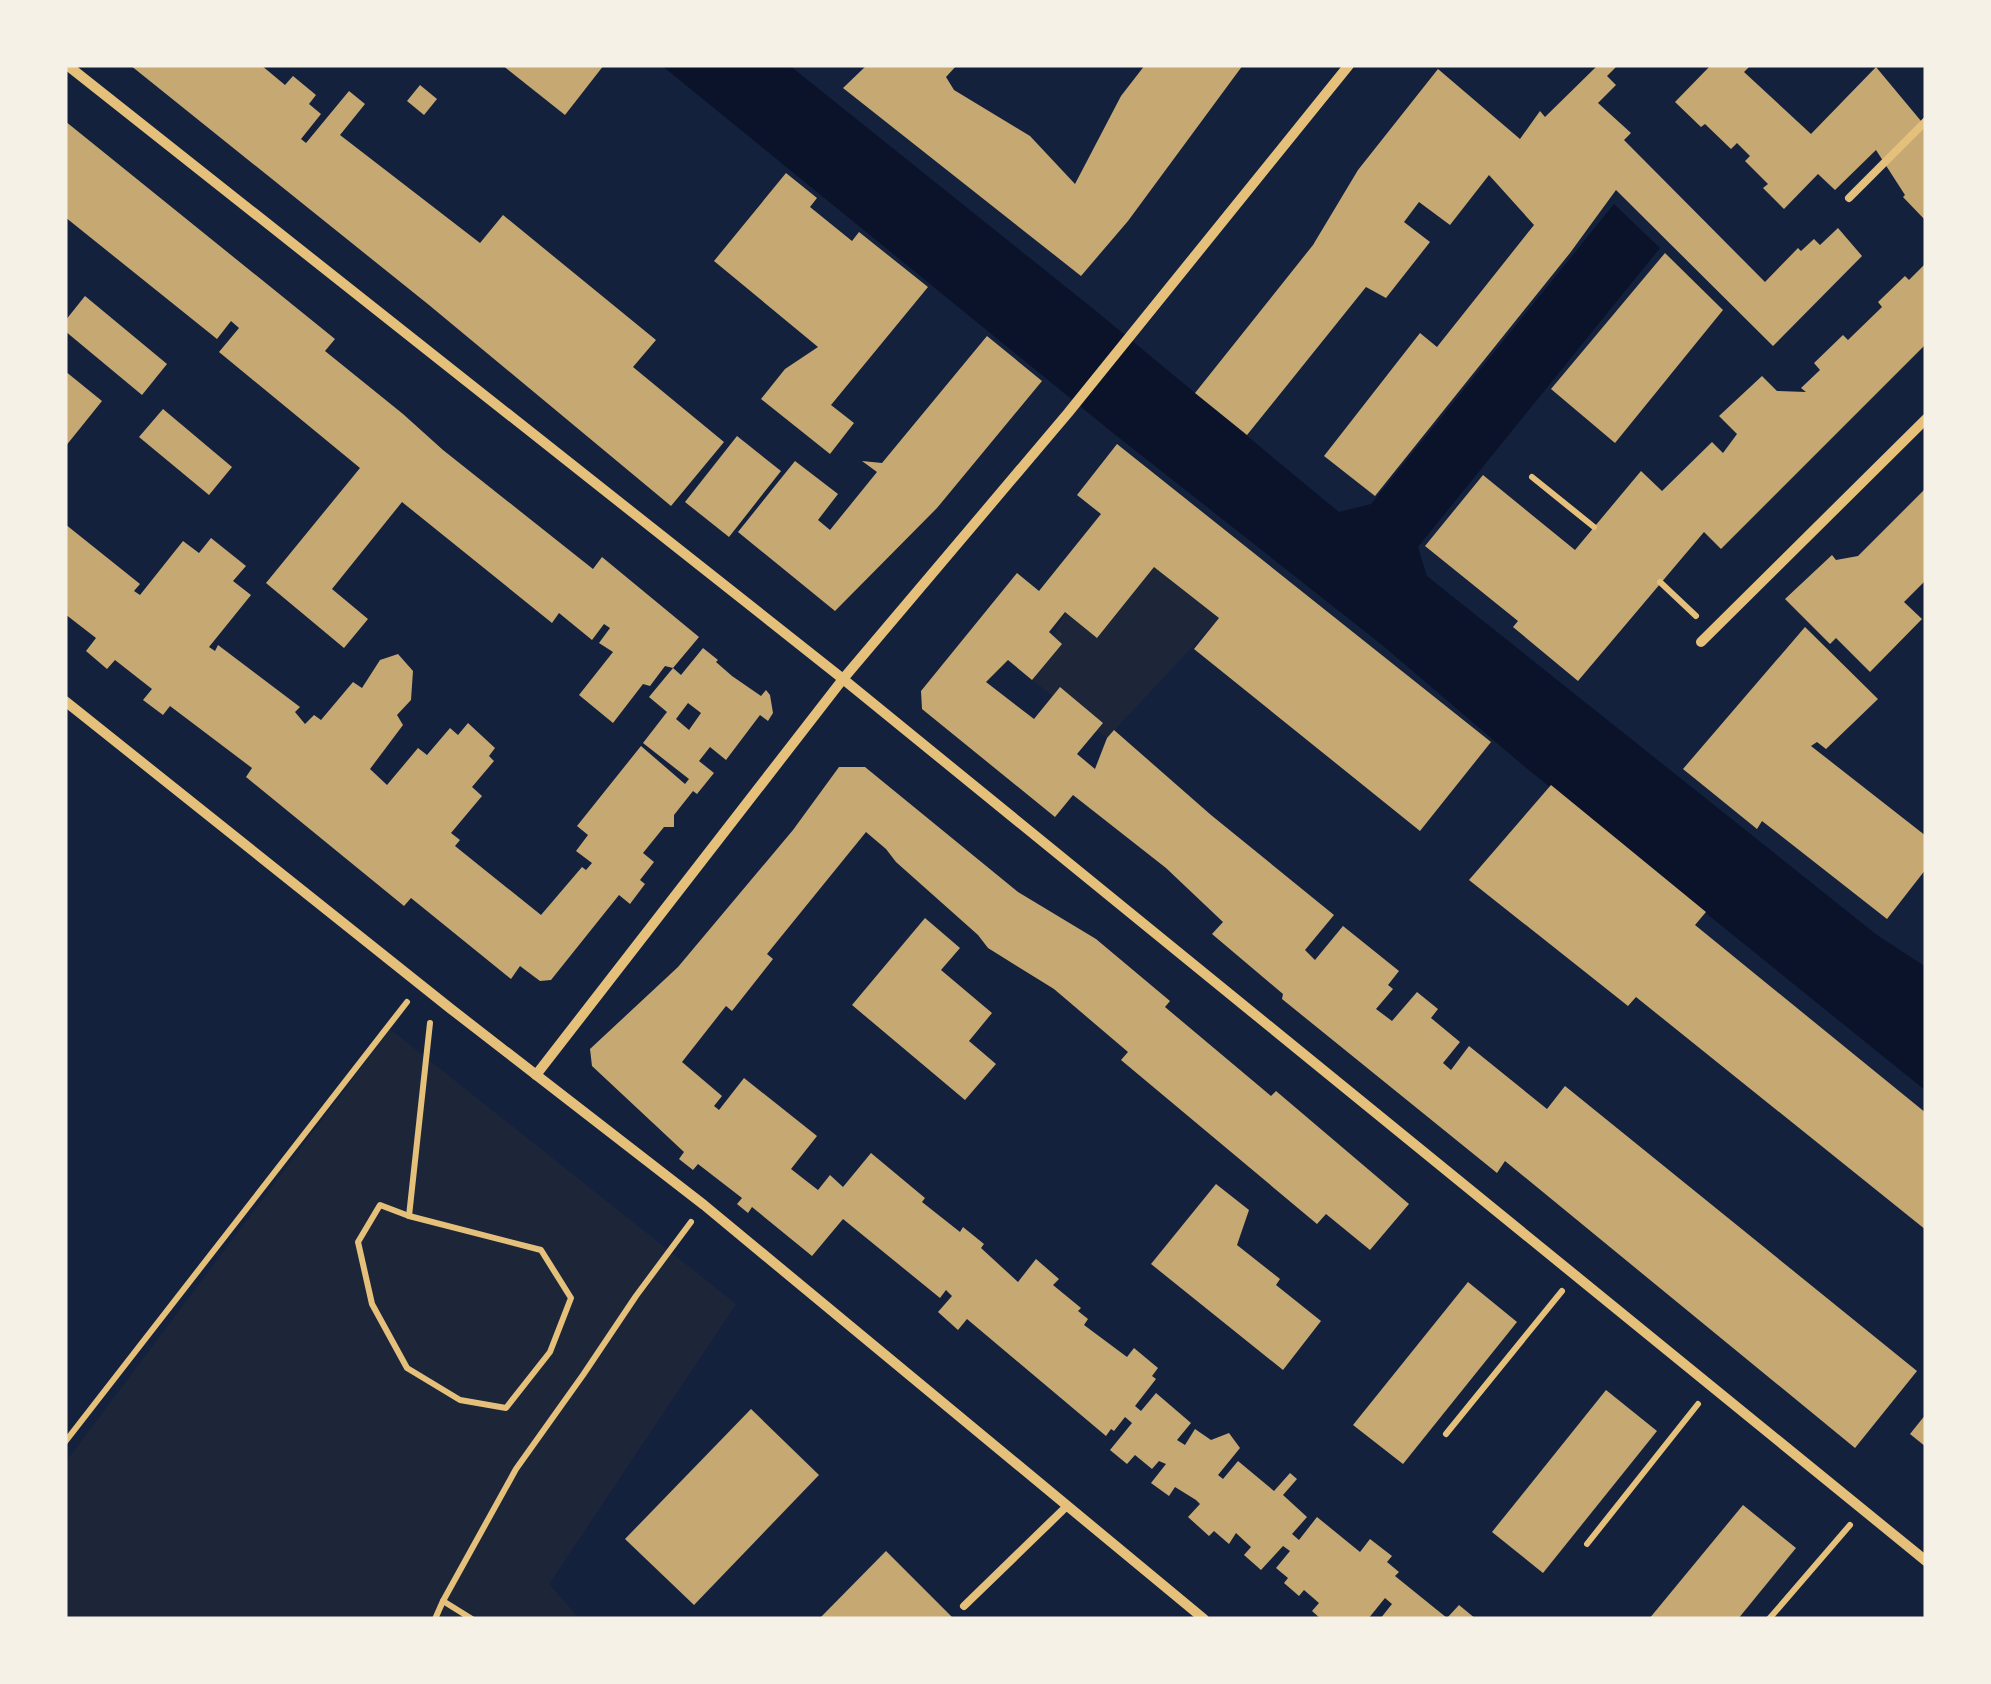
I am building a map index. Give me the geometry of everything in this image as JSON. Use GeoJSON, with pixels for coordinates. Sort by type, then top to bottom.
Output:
{"type":"FeatureCollection","features":[{"type":"Feature","properties":{"kind":"street"},"geometry":{"type":"LineString","coordinates":[[67,65],[843,680],[1925,1558]]}},
{"type":"Feature","properties":{"kind":"street"},"geometry":{"type":"LineString","coordinates":[[536,1075],[843,680],[1133,335],[1349,65]]}},
{"type":"Feature","properties":{"kind":"street"},"geometry":{"type":"LineString","coordinates":[[1701,642],[1926,419]]}},
{"type":"Feature","properties":{"kind":"street"},"geometry":{"type":"LineString","coordinates":[[65,700],[420,985],[704,1205],[1204,1619]]}},
{"type":"Feature","properties":{"kind":"lane"},"geometry":{"type":"LineString","coordinates":[[1849,198],[1926,121]]}},
{"type":"Feature","properties":{"kind":"lane"},"geometry":{"type":"LineString","coordinates":[[964,1606],[1067,1506]]}},
{"type":"Feature","properties":{"kind":"path"},"geometry":{"type":"LineString","coordinates":[[1532,477],[1594,527]]}},
{"type":"Feature","properties":{"kind":"path"},"geometry":{"type":"LineString","coordinates":[[1660,582],[1712,631]]}},
{"type":"Feature","properties":{"kind":"path"},"geometry":{"type":"LineString","coordinates":[[65,1442],[420,985]]}},
{"type":"Feature","properties":{"kind":"path"},"geometry":{"type":"LineString","coordinates":[[410,1216],[434,995]]}},
{"type":"Feature","properties":{"kind":"path"},"geometry":{"type":"LineString","coordinates":[[380,1204],[410,1216],[541,1250],[571,1298],[550,1352],[506,1408],[460,1400],[407,1368],[372,1304],[358,1242],[380,1204]]}},
{"type":"Feature","properties":{"kind":"path"},"geometry":{"type":"LineString","coordinates":[[435,1619],[516,1469],[704,1205]]}},
{"type":"Feature","properties":{"kind":"path"},"geometry":{"type":"LineString","coordinates":[[1446,1434],[1575,1276]]}},
{"type":"Feature","properties":{"kind":"path"},"geometry":{"type":"LineString","coordinates":[[1586,1544],[1711,1387]]}},
{"type":"Feature","properties":{"kind":"path"},"geometry":{"type":"LineString","coordinates":[[1769,1619],[1863,1510]]}},
{"type":"Feature","properties":{"kind":"path"},"geometry":{"type":"LineString","coordinates":[[443,1601],[472,1619]]}},
{"type":"Feature","properties":{"kind":"shaded area"},"geometry":{"type":"Polygon","coordinates":[[[661,65],[789,65],[1339,512],[1371,504],[1614,204],[1660,248],[1418,547],[1427,576],[1877,935],[1926,967],[1926,1091],[1525,767],[1382,645],[1113,433],[661,65]]]}},
{"type":"Feature","properties":{"kind":"shaded area"},"geometry":{"type":"Polygon","coordinates":[[[1154,567],[1219,618],[1107,738],[1032,680],[1065,612],[1097,638],[1154,567]]]}},
{"type":"Feature","properties":{"kind":"shaded area"},"geometry":{"type":"Polygon","coordinates":[[[390,1029],[736,1304],[549,1584],[580,1619],[65,1619],[65,1463],[390,1029]]]}},
{"type":"Feature","properties":{"kind":"building"},"geometry":{"type":"Polygon","coordinates":[[[130,65],[261,65],[285,85],[293,76],[316,95],[309,104],[321,114],[301,139],[306,143],[349,91],[365,104],[340,135],[480,243],[503,215],[656,340],[633,367],[724,442],[671,506],[130,65]]]}},
{"type":"Feature","properties":{"kind":"building"},"geometry":{"type":"Polygon","coordinates":[[[502,65],[604,65],[565,115],[502,65]]]}},
{"type":"Feature","properties":{"kind":"building"},"geometry":{"type":"Polygon","coordinates":[[[867,65],[957,65],[946,77],[954,90],[1030,136],[1075,184],[1121,96],[1145,65],[1243,65],[1128,221],[1081,276],[843,88],[867,65]]]}},
{"type":"Feature","properties":{"kind":"building"},"geometry":{"type":"Polygon","coordinates":[[[1598,65],[1618,65],[1607,76],[1616,85],[1598,103],[1631,133],[1624,140],[1765,282],[1798,248],[1801,251],[1814,239],[1820,245],[1838,228],[1862,256],[1773,346],[1616,190],[1375,496],[1324,456],[1420,333],[1437,347],[1534,225],[1489,175],[1450,225],[1419,202],[1404,222],[1430,242],[1386,298],[1366,287],[1247,435],[1195,393],[1313,245],[1358,170],[1438,69],[1520,139],[1540,111],[1545,117],[1598,65]]]}},
{"type":"Feature","properties":{"kind":"building"},"geometry":{"type":"Polygon","coordinates":[[[1711,65],[1751,65],[1744,72],[1811,134],[1876,67],[1926,127],[1926,221],[1903,197],[1876,150],[1835,190],[1818,174],[1784,209],[1763,188],[1768,184],[1745,161],[1750,156],[1737,143],[1731,149],[1675,102],[1711,65]]]}},
{"type":"Feature","properties":{"kind":"building"},"geometry":{"type":"Polygon","coordinates":[[[420,85],[437,99],[424,115],[407,101],[420,85]]]}},
{"type":"Feature","properties":{"kind":"building"},"geometry":{"type":"Polygon","coordinates":[[[65,121],[335,339],[325,351],[443,450],[593,569],[602,557],[699,637],[673,668],[665,666],[650,686],[643,684],[613,723],[579,695],[613,652],[599,643],[610,628],[604,624],[592,640],[559,613],[552,623],[402,502],[332,589],[368,619],[344,648],[266,583],[360,468],[219,352],[239,328],[231,321],[217,339],[65,217],[65,121]]]}},
{"type":"Feature","properties":{"kind":"building"},"geometry":{"type":"Polygon","coordinates":[[[786,173],[817,198],[810,207],[852,241],[859,232],[928,287],[831,405],[854,423],[830,454],[761,399],[785,369],[818,347],[714,261],[786,173]]]}},
{"type":"Feature","properties":{"kind":"building"},"geometry":{"type":"Polygon","coordinates":[[[1665,253],[1723,310],[1615,443],[1551,389],[1665,253]]]}},
{"type":"Feature","properties":{"kind":"building"},"geometry":{"type":"Polygon","coordinates":[[[1926,263],[1926,344],[1721,549],[1704,532],[1578,681],[1513,627],[1518,621],[1425,546],[1483,475],[1575,550],[1641,471],[1662,491],[1712,442],[1723,453],[1737,434],[1719,416],[1762,376],[1777,391],[1806,392],[1801,388],[1820,370],[1814,363],[1843,335],[1848,340],[1882,307],[1878,302],[1905,276],[1909,280],[1926,263]]]}},
{"type":"Feature","properties":{"kind":"building"},"geometry":{"type":"Polygon","coordinates":[[[85,296],[167,364],[142,395],[65,331],[65,321],[85,296]]]}},
{"type":"Feature","properties":{"kind":"building"},"geometry":{"type":"Polygon","coordinates":[[[987,336],[1042,381],[937,508],[835,611],[738,532],[795,461],[838,494],[818,520],[830,530],[877,472],[862,461],[882,463],[987,336]]]}},
{"type":"Feature","properties":{"kind":"building"},"geometry":{"type":"Polygon","coordinates":[[[65,371],[102,401],[65,447],[65,371]]]}},
{"type":"Feature","properties":{"kind":"building"},"geometry":{"type":"Polygon","coordinates":[[[163,409],[232,467],[209,495],[139,437],[163,409]]]}},
{"type":"Feature","properties":{"kind":"building"},"geometry":{"type":"Polygon","coordinates":[[[737,436],[781,471],[729,537],[685,502],[737,436]]]}},
{"type":"Feature","properties":{"kind":"building"},"geometry":{"type":"Polygon","coordinates":[[[1117,444],[1491,742],[1420,831],[1194,649],[1219,618],[1154,567],[1097,638],[1065,612],[1049,632],[1062,644],[1032,680],[1008,660],[986,682],[1034,719],[1060,687],[1103,723],[1077,754],[1095,769],[1114,730],[1334,915],[1305,950],[1315,960],[1343,926],[1399,971],[1388,985],[1393,989],[1376,1009],[1392,1021],[1417,992],[1438,1009],[1431,1018],[1460,1042],[1443,1063],[1451,1070],[1469,1046],[1547,1109],[1565,1086],[1917,1371],[1855,1448],[1505,1161],[1497,1173],[1282,999],[1283,994],[1212,934],[1223,922],[1166,868],[1073,795],[1055,817],[922,709],[921,691],[1017,573],[1039,591],[1101,514],[1077,495],[1117,444]]]}},
{"type":"Feature","properties":{"kind":"building"},"geometry":{"type":"Polygon","coordinates":[[[1926,488],[1926,580],[1904,602],[1922,619],[1870,672],[1836,638],[1830,644],[1785,599],[1832,555],[1836,560],[1858,556],[1926,488]]]}},
{"type":"Feature","properties":{"kind":"building"},"geometry":{"type":"Polygon","coordinates":[[[65,524],[140,584],[134,591],[140,595],[183,541],[199,553],[211,538],[246,566],[233,581],[251,595],[209,647],[215,651],[218,645],[300,707],[295,712],[305,724],[314,715],[321,720],[353,682],[362,688],[380,660],[398,654],[413,671],[411,700],[397,715],[403,725],[370,769],[387,785],[418,748],[427,755],[450,728],[458,735],[468,723],[495,748],[489,756],[494,761],[472,787],[482,796],[451,833],[460,840],[455,846],[541,915],[582,867],[586,870],[592,863],[576,851],[588,835],[577,826],[641,746],[685,784],[689,779],[643,743],[667,712],[649,697],[673,668],[681,675],[703,648],[732,676],[761,696],[766,690],[773,713],[768,721],[760,715],[726,760],[710,747],[699,761],[714,773],[674,815],[674,827],[664,827],[643,853],[654,862],[640,880],[645,884],[630,904],[619,895],[551,980],[540,981],[520,966],[511,979],[411,898],[404,906],[246,777],[252,768],[170,706],[163,715],[143,700],[152,689],[115,660],[107,669],[86,651],[96,638],[65,614],[65,524]],[[688,703],[676,719],[689,730],[701,713],[688,703]]]}},
{"type":"Feature","properties":{"kind":"building"},"geometry":{"type":"Polygon","coordinates":[[[1805,627],[1878,699],[1826,749],[1817,742],[1811,746],[1926,836],[1926,869],[1887,919],[1762,821],[1757,829],[1683,769],[1805,627]]]}},
{"type":"Feature","properties":{"kind":"building"},"geometry":{"type":"Polygon","coordinates":[[[839,767],[865,767],[1018,892],[1096,939],[1170,1001],[1165,1007],[1271,1096],[1276,1091],[1409,1204],[1370,1250],[1326,1214],[1317,1224],[1121,1060],[1128,1052],[1054,989],[988,948],[866,832],[767,954],[773,959],[732,1011],[726,1006],[682,1062],[722,1096],[714,1106],[719,1110],[744,1078],[817,1136],[791,1169],[818,1190],[830,1175],[843,1187],[871,1153],[925,1198],[922,1202],[960,1232],[963,1227],[984,1244],[981,1248],[1018,1282],[1036,1259],[1059,1279],[1053,1285],[1081,1308],[1078,1311],[1088,1319],[1084,1325],[1127,1357],[1134,1348],[1158,1368],[1152,1376],[1156,1379],[1135,1406],[1141,1411],[1156,1393],[1191,1423],[1177,1440],[1185,1445],[1195,1429],[1211,1440],[1229,1433],[1240,1448],[1218,1475],[1223,1479],[1238,1461],[1274,1491],[1290,1473],[1297,1479],[1283,1495],[1307,1517],[1292,1534],[1299,1540],[1317,1517],[1360,1552],[1370,1539],[1392,1556],[1387,1562],[1399,1572],[1395,1576],[1447,1618],[1459,1605],[1476,1619],[1380,1619],[1392,1604],[1385,1598],[1368,1619],[1321,1619],[1312,1611],[1319,1603],[1304,1590],[1299,1596],[1284,1583],[1288,1578],[1276,1568],[1290,1551],[1283,1546],[1261,1570],[1244,1555],[1251,1547],[1236,1533],[1229,1544],[1214,1531],[1209,1536],[1188,1517],[1200,1504],[1196,1500],[1175,1487],[1169,1496],[1151,1483],[1166,1464],[1159,1461],[1152,1469],[1135,1455],[1127,1464],[1110,1450],[1132,1423],[1125,1417],[1106,1436],[967,1319],[958,1330],[938,1312],[952,1296],[946,1290],[940,1298],[843,1219],[812,1256],[752,1207],[748,1213],[737,1204],[742,1198],[698,1164],[693,1170],[679,1159],[684,1152],[592,1066],[590,1049],[678,967],[793,830],[839,767]]]}},
{"type":"Feature","properties":{"kind":"building"},"geometry":{"type":"Polygon","coordinates":[[[1551,785],[1706,912],[1695,925],[1926,1113],[1926,1230],[1636,997],[1628,1006],[1469,880],[1551,785]]]}},
{"type":"Feature","properties":{"kind":"building"},"geometry":{"type":"Polygon","coordinates":[[[925,918],[960,948],[941,970],[992,1013],[969,1041],[996,1064],[965,1100],[852,1005],[925,918]]]}},
{"type":"Feature","properties":{"kind":"building"},"geometry":{"type":"Polygon","coordinates":[[[1216,1184],[1249,1210],[1237,1245],[1280,1279],[1276,1285],[1321,1321],[1283,1370],[1151,1264],[1216,1184]]]}},
{"type":"Feature","properties":{"kind":"building"},"geometry":{"type":"Polygon","coordinates":[[[1468,1282],[1517,1322],[1403,1464],[1353,1425],[1468,1282]]]}},
{"type":"Feature","properties":{"kind":"building"},"geometry":{"type":"Polygon","coordinates":[[[1606,1390],[1657,1431],[1543,1573],[1492,1532],[1606,1390]]]}},
{"type":"Feature","properties":{"kind":"building"},"geometry":{"type":"Polygon","coordinates":[[[751,1409],[819,1475],[694,1605],[625,1539],[751,1409]]]}},
{"type":"Feature","properties":{"kind":"building"},"geometry":{"type":"Polygon","coordinates":[[[1926,1414],[1926,1447],[1910,1434],[1926,1414]]]}},
{"type":"Feature","properties":{"kind":"building"},"geometry":{"type":"Polygon","coordinates":[[[1743,1505],[1796,1548],[1738,1619],[1649,1619],[1743,1505]]]}},
{"type":"Feature","properties":{"kind":"building"},"geometry":{"type":"Polygon","coordinates":[[[886,1551],[954,1619],[819,1619],[886,1551]]]}}]}
